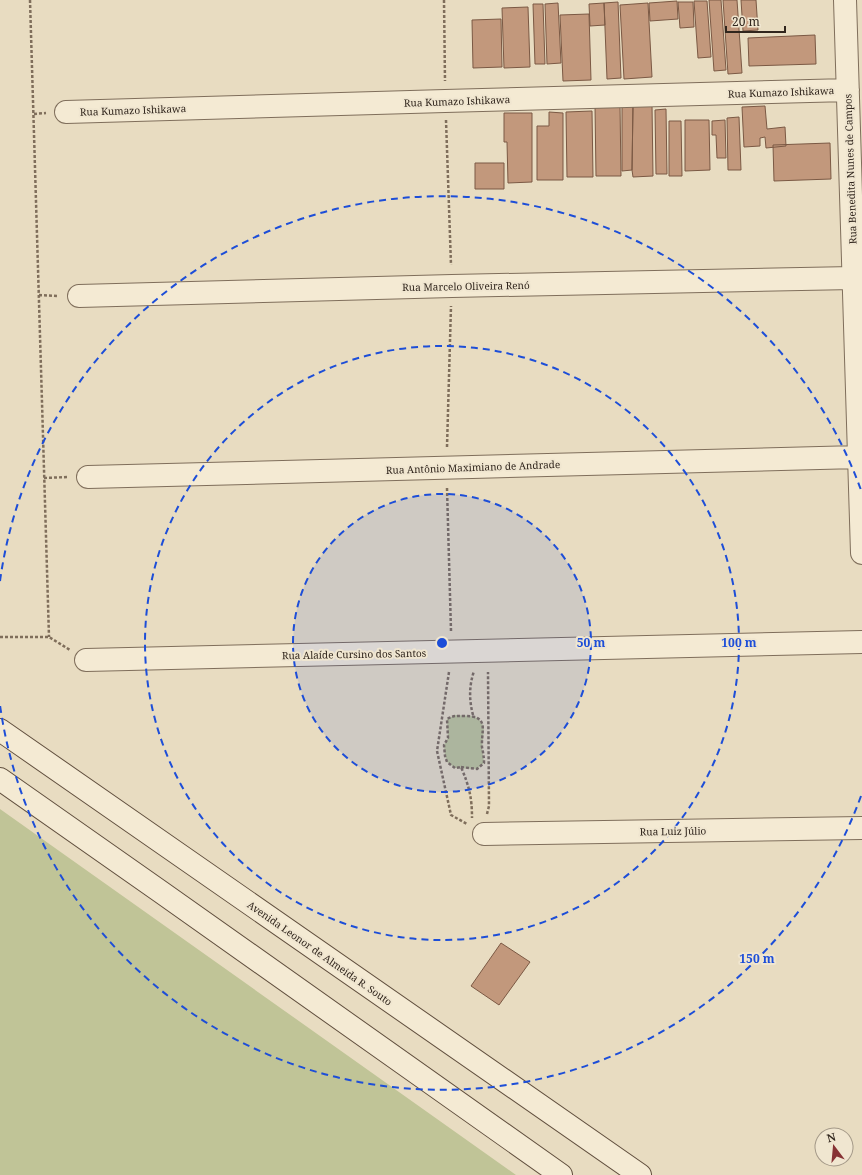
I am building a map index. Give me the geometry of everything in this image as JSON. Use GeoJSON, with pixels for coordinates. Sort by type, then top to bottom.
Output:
{"type":"FeatureCollection","features":[{"type":"Feature","properties":{"kind":"street","name":"Rua Benedita Nunes de Campos"},"geometry":{"type":"LineString","coordinates":[[845,0],[862,553]]}},
{"type":"Feature","properties":{"kind":"street","name":"Rua Kumazo Ishikawa"},"geometry":{"type":"LineString","coordinates":[[66,112],[848,90]]}},
{"type":"Feature","properties":{"kind":"street","name":"Rua Marcelo Oliveira Renó"},"geometry":{"type":"LineString","coordinates":[[79,296],[853,278]]}},
{"type":"Feature","properties":{"kind":"street","name":"Rua Antônio Maximiano de Andrade"},"geometry":{"type":"LineString","coordinates":[[88,477],[860,469]]}},
{"type":"Feature","properties":{"kind":"street","name":"Rua Alaíde Cursino dos Santos"},"geometry":{"type":"LineString","coordinates":[[86,660],[488,652],[862,642]]}},
{"type":"Feature","properties":{"kind":"street","name":"Avenida Leonor de Almeida R. Souto"},"geometry":{"type":"LineString","coordinates":[[0,730],[640,1175]]}},
{"type":"Feature","properties":{"kind":"street"},"geometry":{"type":"LineString","coordinates":[[0,779],[561,1175]]}},
{"type":"Feature","properties":{"kind":"street","name":"Rua Luiz Júlio"},"geometry":{"type":"LineString","coordinates":[[478,827],[862,828]]}},
{"type":"Feature","properties":{"kind":"path"},"geometry":{"type":"LineString","coordinates":[[0,637],[49,637],[30,0]]}},
{"type":"Feature","properties":{"kind":"path"},"geometry":{"type":"LineString","coordinates":[[473,716],[470,703],[472,678],[477,663],[488,652]]}},
{"type":"Feature","properties":{"kind":"path"},"geometry":{"type":"LineString","coordinates":[[454,715],[473,716],[479,719],[484,727],[482,748],[484,763],[477,769],[461,768],[455,768],[447,762],[445,756],[444,745],[448,738],[447,719],[454,715]]}},
{"type":"Feature","properties":{"kind":"path"},"geometry":{"type":"LineString","coordinates":[[461,768],[469,787],[472,806],[478,827]]}},
{"type":"Feature","properties":{"kind":"green space"},"geometry":{"type":"Polygon","coordinates":[[[455,715],[473,716],[479,719],[484,727],[482,748],[484,763],[477,769],[455,768],[447,762],[444,745],[448,738],[447,719],[455,715]]]}},
{"type":"Feature","properties":{"kind":"green space"},"geometry":{"type":"Polygon","coordinates":[[[0,809],[516,1175],[0,1175],[0,809]]]}},
{"type":"Feature","properties":{"kind":"building"},"geometry":{"type":"Polygon","coordinates":[[[709,0],[721,0],[726,70],[714,71],[709,0]]]}},
{"type":"Feature","properties":{"kind":"building"},"geometry":{"type":"Polygon","coordinates":[[[723,0],[737,0],[742,73],[728,74],[723,0]]]}},
{"type":"Feature","properties":{"kind":"building"},"geometry":{"type":"Polygon","coordinates":[[[741,0],[756,0],[758,30],[743,31],[741,0]]]}},
{"type":"Feature","properties":{"kind":"building"},"geometry":{"type":"Polygon","coordinates":[[[677,1],[678,19],[650,21],[649,3],[677,1]]]}},
{"type":"Feature","properties":{"kind":"building"},"geometry":{"type":"Polygon","coordinates":[[[694,1],[707,1],[711,57],[698,58],[694,1]]]}},
{"type":"Feature","properties":{"kind":"building"},"geometry":{"type":"Polygon","coordinates":[[[618,2],[621,78],[607,79],[604,3],[618,2]]]}},
{"type":"Feature","properties":{"kind":"building"},"geometry":{"type":"Polygon","coordinates":[[[678,2],[693,2],[694,27],[680,28],[678,2]]]}},
{"type":"Feature","properties":{"kind":"building"},"geometry":{"type":"Polygon","coordinates":[[[558,3],[561,63],[547,64],[545,4],[558,3]]]}},
{"type":"Feature","properties":{"kind":"building"},"geometry":{"type":"Polygon","coordinates":[[[604,3],[605,25],[590,26],[589,4],[604,3]]]}},
{"type":"Feature","properties":{"kind":"building"},"geometry":{"type":"Polygon","coordinates":[[[648,3],[652,77],[624,79],[620,5],[648,3]]]}},
{"type":"Feature","properties":{"kind":"building"},"geometry":{"type":"Polygon","coordinates":[[[533,4],[543,4],[545,64],[535,64],[533,4]]]}},
{"type":"Feature","properties":{"kind":"building"},"geometry":{"type":"Polygon","coordinates":[[[528,7],[530,67],[504,68],[502,8],[528,7]]]}},
{"type":"Feature","properties":{"kind":"building"},"geometry":{"type":"Polygon","coordinates":[[[589,14],[591,80],[563,81],[560,15],[589,14]]]}},
{"type":"Feature","properties":{"kind":"building"},"geometry":{"type":"Polygon","coordinates":[[[501,19],[502,67],[473,68],[472,20],[501,19]]]}},
{"type":"Feature","properties":{"kind":"building"},"geometry":{"type":"Polygon","coordinates":[[[815,35],[816,64],[749,66],[748,38],[815,35]]]}},
{"type":"Feature","properties":{"kind":"building"},"geometry":{"type":"Polygon","coordinates":[[[633,105],[652,105],[653,176],[633,177],[633,105]]]}},
{"type":"Feature","properties":{"kind":"building"},"geometry":{"type":"Polygon","coordinates":[[[633,105],[632,170],[622,171],[622,106],[633,105]]]}},
{"type":"Feature","properties":{"kind":"building"},"geometry":{"type":"Polygon","coordinates":[[[595,106],[620,106],[621,176],[596,176],[595,106]]]}},
{"type":"Feature","properties":{"kind":"building"},"geometry":{"type":"Polygon","coordinates":[[[765,106],[767,129],[785,127],[786,146],[766,148],[765,137],[760,138],[760,146],[744,147],[742,107],[765,106]]]}},
{"type":"Feature","properties":{"kind":"building"},"geometry":{"type":"Polygon","coordinates":[[[666,109],[667,174],[656,174],[655,110],[666,109]]]}},
{"type":"Feature","properties":{"kind":"building"},"geometry":{"type":"Polygon","coordinates":[[[592,111],[593,177],[567,177],[566,112],[592,111]]]}},
{"type":"Feature","properties":{"kind":"building"},"geometry":{"type":"Polygon","coordinates":[[[549,112],[563,113],[563,180],[537,180],[537,126],[549,126],[549,112]]]}},
{"type":"Feature","properties":{"kind":"building"},"geometry":{"type":"Polygon","coordinates":[[[504,113],[532,113],[532,182],[508,183],[507,142],[504,142],[504,113]]]}},
{"type":"Feature","properties":{"kind":"building"},"geometry":{"type":"Polygon","coordinates":[[[739,117],[741,170],[728,170],[727,118],[739,117]]]}},
{"type":"Feature","properties":{"kind":"building"},"geometry":{"type":"Polygon","coordinates":[[[685,120],[709,120],[710,170],[685,171],[685,120]]]}},
{"type":"Feature","properties":{"kind":"building"},"geometry":{"type":"Polygon","coordinates":[[[725,120],[726,158],[717,158],[716,135],[712,135],[712,121],[725,120]]]}},
{"type":"Feature","properties":{"kind":"building"},"geometry":{"type":"Polygon","coordinates":[[[669,121],[681,121],[682,176],[669,176],[669,121]]]}},
{"type":"Feature","properties":{"kind":"building"},"geometry":{"type":"Polygon","coordinates":[[[830,143],[831,179],[774,181],[773,145],[830,143]]]}},
{"type":"Feature","properties":{"kind":"building"},"geometry":{"type":"Polygon","coordinates":[[[475,163],[504,163],[504,189],[475,189],[475,163]]]}},
{"type":"Feature","properties":{"kind":"building"},"geometry":{"type":"Polygon","coordinates":[[[501,943],[530,962],[499,1005],[471,986],[501,943]]]}}]}
